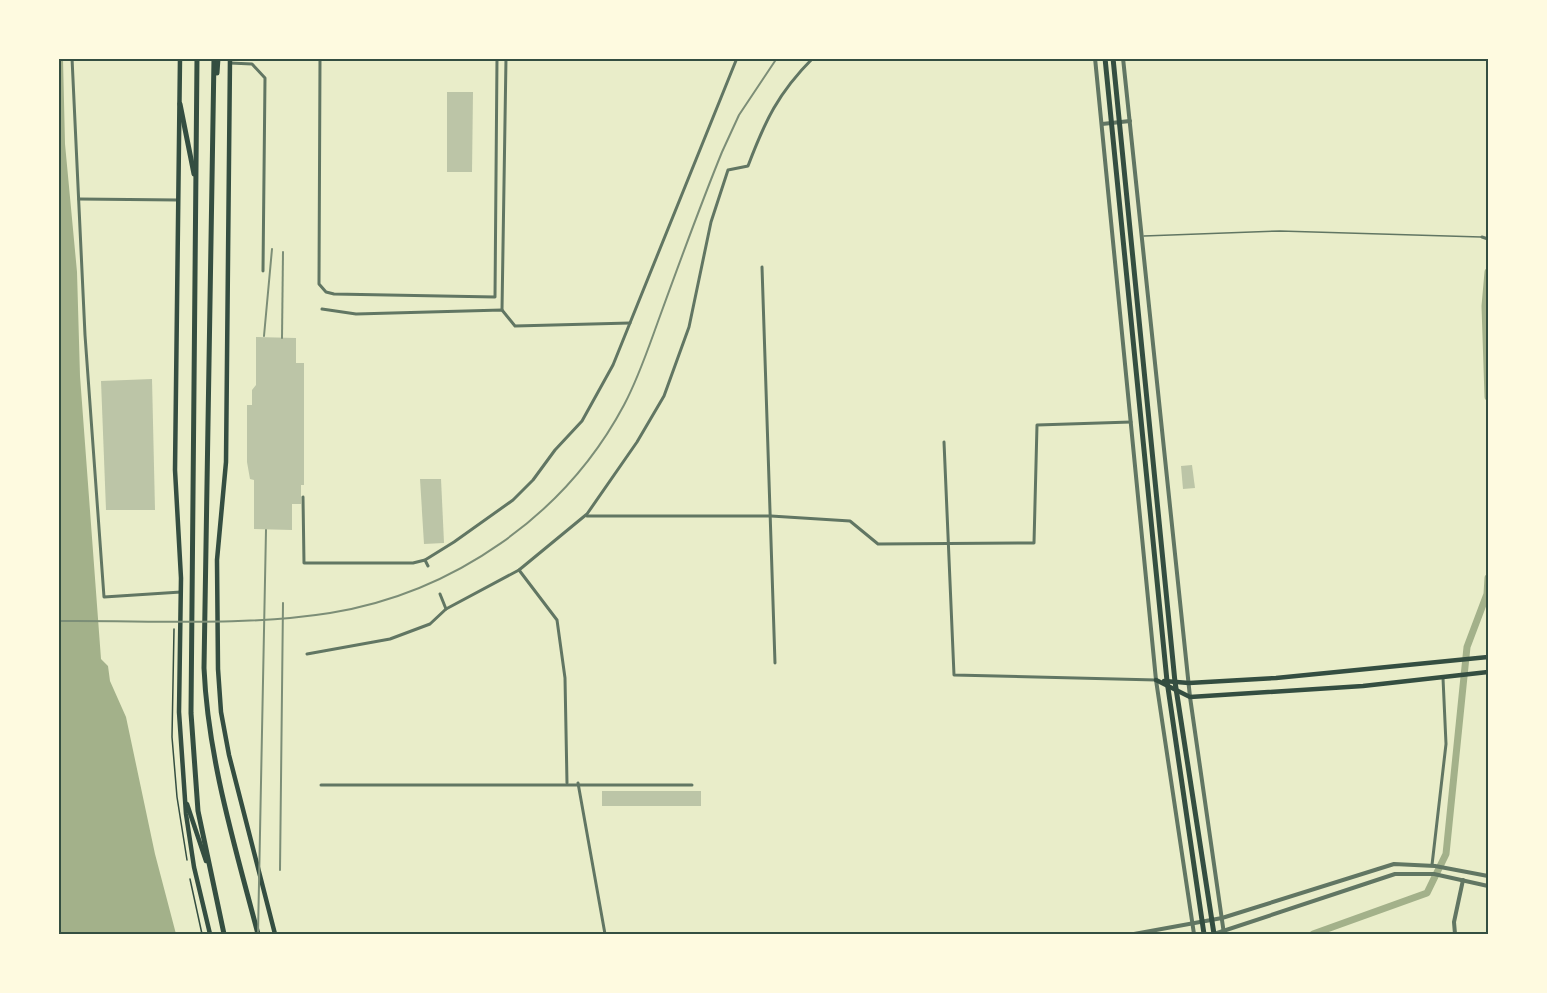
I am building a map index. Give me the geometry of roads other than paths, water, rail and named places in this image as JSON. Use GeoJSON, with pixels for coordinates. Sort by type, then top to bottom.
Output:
{"type":"FeatureCollection","features":[{"type":"Feature","properties":{"kind":"highway"},"geometry":{"type":"LineString","coordinates":[[197,58],[191,713],[198,811],[207,864],[224,934]]}},
{"type":"Feature","properties":{"kind":"highway"},"geometry":{"type":"LineString","coordinates":[[216,58],[213,114],[204,668],[206,712],[224,804],[258,934]]}},
{"type":"Feature","properties":{"kind":"highway"},"geometry":{"type":"LineString","coordinates":[[1105,58],[1167,684],[1204,934]]}},
{"type":"Feature","properties":{"kind":"highway"},"geometry":{"type":"LineString","coordinates":[[1113,58],[1177,691],[1214,934]]}},
{"type":"Feature","properties":{"kind":"highway"},"geometry":{"type":"LineString","coordinates":[[180,104],[196,184]]}},
{"type":"Feature","properties":{"kind":"main road"},"geometry":{"type":"LineString","coordinates":[[180,58],[175,470],[181,592],[179,712],[184,792],[194,867],[210,934]]}},
{"type":"Feature","properties":{"kind":"main road"},"geometry":{"type":"LineString","coordinates":[[230,61],[226,462],[217,560],[218,669],[221,712],[229,755],[275,934]]}},
{"type":"Feature","properties":{"kind":"main road"},"geometry":{"type":"LineString","coordinates":[[1167,684],[1276,678],[1488,657]]}},
{"type":"Feature","properties":{"kind":"main road"},"geometry":{"type":"LineString","coordinates":[[1156,680],[1190,697],[1276,693],[1445,678],[1486,672]]}},
{"type":"Feature","properties":{"kind":"main road"},"geometry":{"type":"LineString","coordinates":[[184,792],[207,864]]}},
{"type":"Feature","properties":{"kind":"street"},"geometry":{"type":"LineString","coordinates":[[72,58],[84,335],[104,597],[181,592]]}},
{"type":"Feature","properties":{"kind":"street"},"geometry":{"type":"LineString","coordinates":[[320,58],[319,284],[326,292],[334,294],[495,297],[497,58]]}},
{"type":"Feature","properties":{"kind":"street"},"geometry":{"type":"LineString","coordinates":[[506,58],[502,310],[515,326],[630,323]]}},
{"type":"Feature","properties":{"kind":"street"},"geometry":{"type":"LineString","coordinates":[[303,497],[304,563],[413,562],[425,560],[513,500],[533,480],[555,450],[582,421],[614,365],[737,58]]}},
{"type":"Feature","properties":{"kind":"street"},"geometry":{"type":"LineString","coordinates":[[308,654],[390,639],[430,624],[446,609],[519,570],[585,516],[637,442],[664,396],[689,327],[711,222],[728,170],[748,166],[763,126],[781,93],[813,58]]}},
{"type":"Feature","properties":{"kind":"street"},"geometry":{"type":"LineString","coordinates":[[1095,58],[1156,680],[1194,934]]}},
{"type":"Feature","properties":{"kind":"street"},"geometry":{"type":"LineString","coordinates":[[1123,58],[1190,697],[1224,934]]}},
{"type":"Feature","properties":{"kind":"street"},"geometry":{"type":"LineString","coordinates":[[230,61],[252,64],[265,78],[263,271]]}},
{"type":"Feature","properties":{"kind":"street"},"geometry":{"type":"LineString","coordinates":[[1102,124],[1130,121]]}},
{"type":"Feature","properties":{"kind":"street"},"geometry":{"type":"LineString","coordinates":[[79,199],[178,200]]}},
{"type":"Feature","properties":{"kind":"street"},"geometry":{"type":"LineString","coordinates":[[1482,237],[1488,239]]}},
{"type":"Feature","properties":{"kind":"street"},"geometry":{"type":"LineString","coordinates":[[762,267],[776,663]]}},
{"type":"Feature","properties":{"kind":"street"},"geometry":{"type":"LineString","coordinates":[[322,309],[356,314],[502,310]]}},
{"type":"Feature","properties":{"kind":"street"},"geometry":{"type":"LineString","coordinates":[[585,516],[771,516],[850,520],[878,544],[1034,543],[1037,425],[1131,422]]}},
{"type":"Feature","properties":{"kind":"street"},"geometry":{"type":"LineString","coordinates":[[944,442],[944,488],[950,544],[954,675],[1156,680]]}},
{"type":"Feature","properties":{"kind":"street"},"geometry":{"type":"LineString","coordinates":[[425,560],[428,566]]}},
{"type":"Feature","properties":{"kind":"street"},"geometry":{"type":"LineString","coordinates":[[519,570],[557,620],[565,678],[567,783]]}},
{"type":"Feature","properties":{"kind":"street"},"geometry":{"type":"LineString","coordinates":[[440,594],[446,609]]}},
{"type":"Feature","properties":{"kind":"street"},"geometry":{"type":"LineString","coordinates":[[1434,865],[1446,744],[1445,678]]}},
{"type":"Feature","properties":{"kind":"street"},"geometry":{"type":"LineString","coordinates":[[578,783],[605,934]]}},
{"type":"Feature","properties":{"kind":"street"},"geometry":{"type":"LineString","coordinates":[[321,785],[692,784]]}},
{"type":"Feature","properties":{"kind":"street"},"geometry":{"type":"LineString","coordinates":[[1134,934],[1222,918],[1382,866],[1434,865],[1488,876]]}},
{"type":"Feature","properties":{"kind":"street"},"geometry":{"type":"LineString","coordinates":[[1214,934],[1224,934],[1395,874],[1434,874],[1488,886]]}},
{"type":"Feature","properties":{"kind":"street"},"geometry":{"type":"LineString","coordinates":[[1455,934],[1454,922],[1463,880]]}},
{"type":"Feature","properties":{"kind":"lane"},"geometry":{"type":"LineString","coordinates":[[1141,236],[1280,231],[1482,237]]}},
{"type":"Feature","properties":{"kind":"waterway"},"geometry":{"type":"LineString","coordinates":[[1488,272],[1485,306],[1488,397]]}},
{"type":"Feature","properties":{"kind":"waterway"},"geometry":{"type":"LineString","coordinates":[[1313,934],[1427,893],[1446,854],[1467,647],[1487,594],[1488,578]]}},
{"type":"Feature","properties":{"kind":"railway"},"geometry":{"type":"LineString","coordinates":[[58,621],[229,621],[330,613],[376,603],[420,588],[462,568],[501,543],[537,514],[570,482],[599,445],[624,405],[644,361],[722,152],[739,115],[777,58]]}},
{"type":"Feature","properties":{"kind":"railway"},"geometry":{"type":"LineString","coordinates":[[264,336],[272,249]]}},
{"type":"Feature","properties":{"kind":"railway"},"geometry":{"type":"LineString","coordinates":[[282,338],[283,252]]}},
{"type":"Feature","properties":{"kind":"railway"},"geometry":{"type":"LineString","coordinates":[[258,934],[266,530]]}},
{"type":"Feature","properties":{"kind":"railway"},"geometry":{"type":"LineString","coordinates":[[280,870],[283,603]]}}]}
